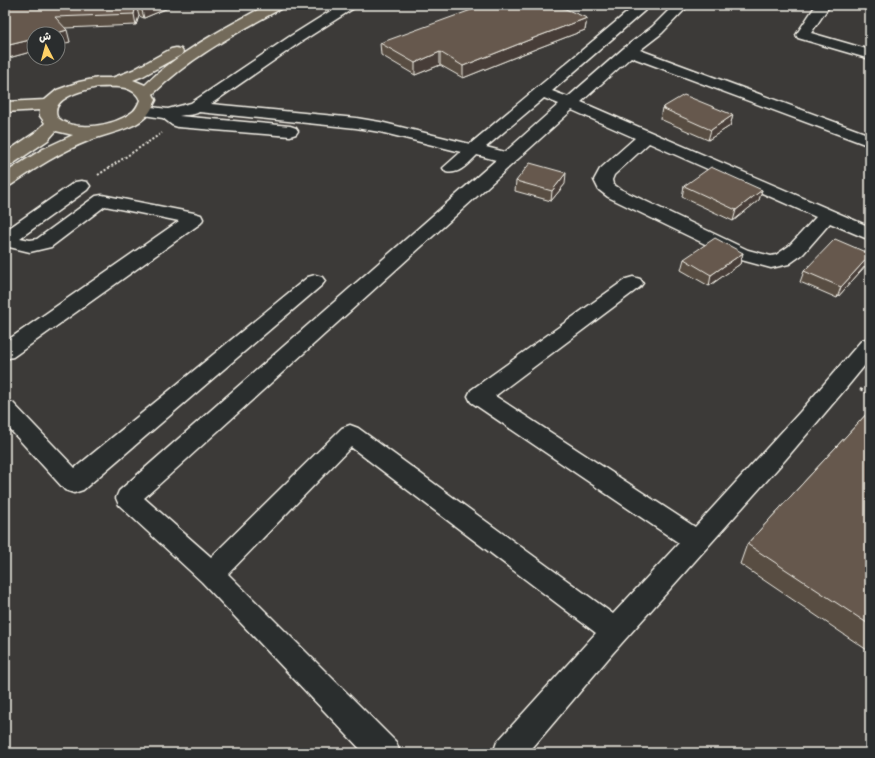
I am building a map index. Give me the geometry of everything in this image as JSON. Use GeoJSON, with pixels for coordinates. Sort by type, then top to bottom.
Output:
{"type":"FeatureCollection","features":[{"type":"Feature","properties":{"kind":"main road"},"geometry":{"type":"LineString","coordinates":[[115,82],[149,67],[252,5]]}},
{"type":"Feature","properties":{"kind":"main road"},"geometry":{"type":"LineString","coordinates":[[146,93],[166,73],[191,55],[278,5]]}},
{"type":"Feature","properties":{"kind":"main road"},"geometry":{"type":"LineString","coordinates":[[5,181],[52,152],[99,130],[125,123],[138,116],[147,104],[148,98],[146,93],[134,85],[115,82],[92,83],[75,87],[61,94],[49,105],[47,112],[49,118],[62,128],[73,130],[99,130]]}},
{"type":"Feature","properties":{"kind":"main road"},"geometry":{"type":"LineString","coordinates":[[5,106],[49,105]]}},
{"type":"Feature","properties":{"kind":"main road"},"geometry":{"type":"LineString","coordinates":[[5,161],[42,136],[54,123]]}},
{"type":"Feature","properties":{"kind":"street"},"geometry":{"type":"LineString","coordinates":[[173,118],[196,107],[348,5]]}},
{"type":"Feature","properties":{"kind":"street"},"geometry":{"type":"LineString","coordinates":[[823,5],[804,35],[870,55]]}},
{"type":"Feature","properties":{"kind":"street"},"geometry":{"type":"LineString","coordinates":[[452,168],[542,92],[637,7],[678,9]]}},
{"type":"Feature","properties":{"kind":"street"},"geometry":{"type":"LineString","coordinates":[[386,753],[211,574],[128,498],[570,103],[629,51],[657,30],[678,9]]}},
{"type":"Feature","properties":{"kind":"street"},"geometry":{"type":"LineString","coordinates":[[629,51],[870,141]]}},
{"type":"Feature","properties":{"kind":"street"},"geometry":{"type":"LineString","coordinates":[[542,92],[647,136],[870,234]]}},
{"type":"Feature","properties":{"kind":"street"},"geometry":{"type":"LineString","coordinates":[[196,107],[356,123],[380,127],[403,134],[475,149],[509,158]]}},
{"type":"Feature","properties":{"kind":"street"},"geometry":{"type":"LineString","coordinates":[[143,111],[173,118],[348,136],[403,134]]}},
{"type":"Feature","properties":{"kind":"street"},"geometry":{"type":"LineString","coordinates":[[647,136],[606,173],[603,180],[605,186],[614,193],[741,254],[771,262],[782,260],[796,250],[828,215]]}},
{"type":"Feature","properties":{"kind":"street"},"geometry":{"type":"LineString","coordinates":[[6,240],[81,186]]}},
{"type":"Feature","properties":{"kind":"street"},"geometry":{"type":"LineString","coordinates":[[5,352],[194,219],[102,200],[40,244],[30,247],[6,240]]}},
{"type":"Feature","properties":{"kind":"street"},"geometry":{"type":"LineString","coordinates":[[5,408],[74,483],[315,281]]}},
{"type":"Feature","properties":{"kind":"street"},"geometry":{"type":"LineString","coordinates":[[633,283],[478,396],[697,542]]}},
{"type":"Feature","properties":{"kind":"street"},"geometry":{"type":"LineString","coordinates":[[508,753],[615,631],[842,380],[870,345]]}},
{"type":"Feature","properties":{"kind":"street"},"geometry":{"type":"LineString","coordinates":[[211,574],[350,434],[615,631]]}},
{"type":"Feature","properties":{"kind":"path"},"geometry":{"type":"LineString","coordinates":[[81,186],[173,118]]}},
{"type":"Feature","properties":{"kind":"building"},"geometry":{"type":"Polygon","coordinates":[[[5,5],[136,5],[134,14],[55,17],[63,26],[26,26],[26,41],[5,46],[5,5]]]}},
{"type":"Feature","properties":{"kind":"building"},"geometry":{"type":"Polygon","coordinates":[[[136,5],[147,5],[141,7],[136,5]]]}},
{"type":"Feature","properties":{"kind":"building"},"geometry":{"type":"Polygon","coordinates":[[[485,5],[556,5],[587,18],[463,66],[440,52],[415,63],[380,43],[485,5]]]}},
{"type":"Feature","properties":{"kind":"building"},"geometry":{"type":"Polygon","coordinates":[[[684,95],[733,115],[711,130],[662,108],[684,95]]]}},
{"type":"Feature","properties":{"kind":"building"},"geometry":{"type":"Polygon","coordinates":[[[530,163],[566,173],[552,191],[516,181],[530,163]]]}},
{"type":"Feature","properties":{"kind":"building"},"geometry":{"type":"Polygon","coordinates":[[[711,167],[762,190],[736,210],[684,186],[711,167]]]}},
{"type":"Feature","properties":{"kind":"building"},"geometry":{"type":"Polygon","coordinates":[[[715,238],[743,253],[711,275],[684,259],[715,238]]]}},
{"type":"Feature","properties":{"kind":"building"},"geometry":{"type":"Polygon","coordinates":[[[835,239],[870,254],[841,287],[804,271],[835,239]]]}},
{"type":"Feature","properties":{"kind":"building"},"geometry":{"type":"Polygon","coordinates":[[[870,410],[870,625],[747,544],[870,410]]]}}]}
